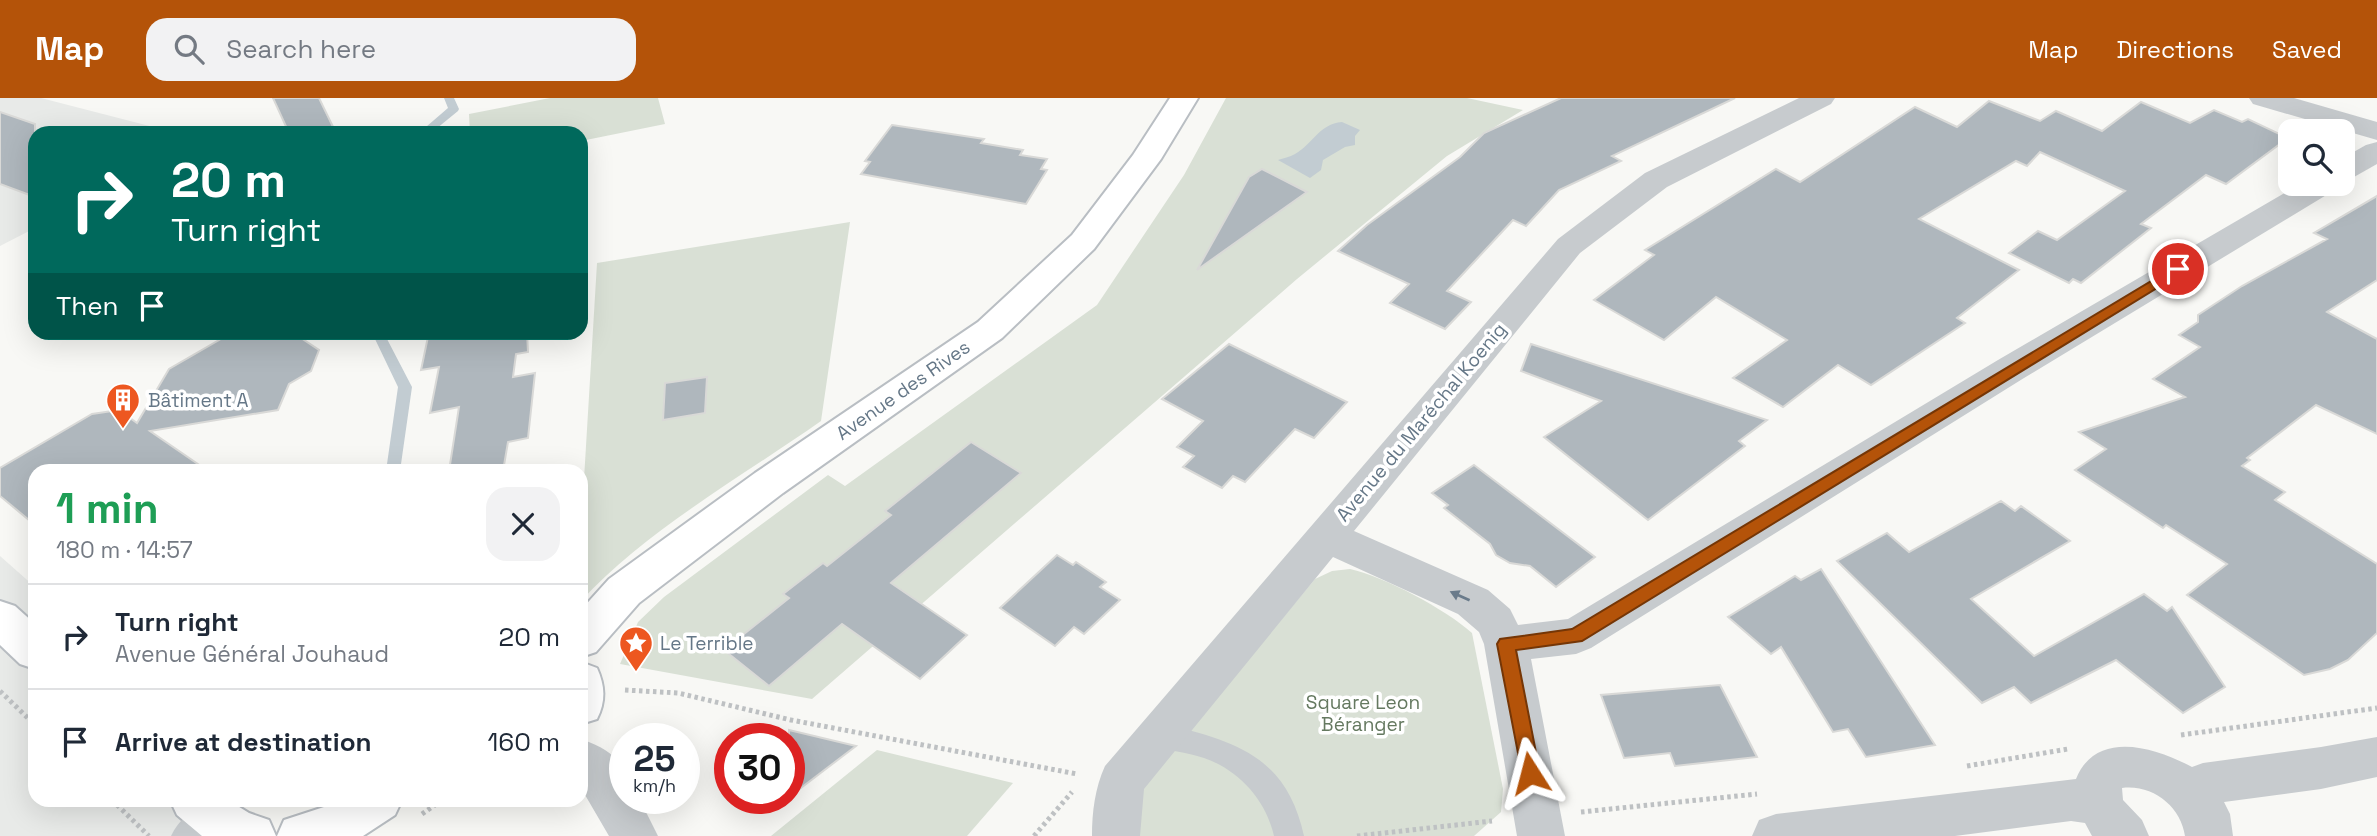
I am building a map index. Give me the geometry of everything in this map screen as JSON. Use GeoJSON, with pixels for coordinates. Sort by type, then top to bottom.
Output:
{"type":"FeatureCollection","features":[{"type":"Feature","properties":{"kind":"street","name":"Avenue des Rives"},"geometry":{"type":"LineString","coordinates":[[588,631],[624,591],[769,483],[990,330],[1083,242],[1146,159],[1184,98]]}},
{"type":"Feature","properties":{"kind":"street","name":"Avenue du Maréchal Koenig"},"geometry":{"type":"LineString","coordinates":[[1116,836],[1116,816],[1122,781],[1569,246],[1656,180],[1821,98]]}},
{"type":"Feature","properties":{"kind":"street"},"geometry":{"type":"LineString","coordinates":[[2263,98],[2377,131]]}},
{"type":"Feature","properties":{"kind":"street"},"geometry":{"type":"LineString","coordinates":[[2355,164],[2377,151]]}},
{"type":"Feature","properties":{"kind":"street"},"geometry":{"type":"LineString","coordinates":[[1506,644],[1576,636],[2011,369],[2302,196]]}},
{"type":"Feature","properties":{"kind":"street"},"geometry":{"type":"LineString","coordinates":[[1325,536],[1473,602],[1495,621],[1506,644],[1539,826]]}},
{"type":"Feature","properties":{"kind":"street"},"geometry":{"type":"LineString","coordinates":[[0,618],[28,644]]}},
{"type":"Feature","properties":{"kind":"street"},"geometry":{"type":"LineString","coordinates":[[2188,791],[2203,784],[2321,768],[2377,757]]}},
{"type":"Feature","properties":{"kind":"street"},"geometry":{"type":"LineString","coordinates":[[588,766],[602,777],[634,836]]}},
{"type":"Feature","properties":{"kind":"street"},"geometry":{"type":"LineString","coordinates":[[2112,820],[2097,790],[2100,778],[2108,770],[2121,766],[2137,766],[2154,771],[2188,791],[2207,818],[2209,836]]}},
{"type":"Feature","properties":{"kind":"street"},"geometry":{"type":"LineString","coordinates":[[1773,814],[2071,800],[2112,820]]}},
{"type":"Feature","properties":{"kind":"street"},"geometry":{"type":"LineString","coordinates":[[301,836],[339,825],[367,807]]}},
{"type":"Feature","properties":{"kind":"street"},"geometry":{"type":"LineString","coordinates":[[197,817],[252,836]]}},
{"type":"Feature","properties":{"kind":"lane"},"geometry":{"type":"LineString","coordinates":[[1161,736],[1210,748],[1259,775],[1286,817],[1289,836]]}},
{"type":"Feature","properties":{"kind":"path"},"geometry":{"type":"LineString","coordinates":[[0,691],[28,718]]}},
{"type":"Feature","properties":{"kind":"path"},"geometry":{"type":"LineString","coordinates":[[588,691],[678,693],[791,720],[1085,776],[1034,836]]}},
{"type":"Feature","properties":{"kind":"path"},"geometry":{"type":"LineString","coordinates":[[2171,737],[2377,708]]}},
{"type":"Feature","properties":{"kind":"path"},"geometry":{"type":"LineString","coordinates":[[1962,766],[2081,748]]}},
{"type":"Feature","properties":{"kind":"path"},"geometry":{"type":"LineString","coordinates":[[119,807],[150,836]]}},
{"type":"Feature","properties":{"kind":"path"},"geometry":{"type":"LineString","coordinates":[[1357,836],[1773,814]]}},
{"type":"Feature","properties":{"kind":"shaded area"},"geometry":{"type":"Polygon","coordinates":[[[0,98],[41,98],[150,126],[28,126],[28,232],[0,246],[0,98]]]}},
{"type":"Feature","properties":{"kind":"shaded area"},"geometry":{"type":"Polygon","coordinates":[[[1342,122],[1360,130],[1355,136],[1355,145],[1345,147],[1323,160],[1321,170],[1310,178],[1278,160],[1301,150],[1327,126],[1342,122]]]}},
{"type":"Feature","properties":{"kind":"shaded area"},"geometry":{"type":"Polygon","coordinates":[[[0,556],[28,581],[28,807],[240,807],[215,836],[0,836],[0,556]]]}},
{"type":"Feature","properties":{"kind":"green space"},"geometry":{"type":"Polygon","coordinates":[[[550,98],[658,98],[665,124],[588,140],[588,126],[470,126],[469,114],[550,98]]]}},
{"type":"Feature","properties":{"kind":"green space"},"geometry":{"type":"Polygon","coordinates":[[[1226,98],[1467,98],[1523,110],[1447,156],[1297,279],[812,699],[620,664],[638,622],[664,597],[828,475],[845,486],[1097,305],[1184,175],[1226,98]]]}},
{"type":"Feature","properties":{"kind":"green space"},"geometry":{"type":"Polygon","coordinates":[[[850,222],[821,421],[664,528],[606,575],[588,594],[588,464],[585,464],[597,263],[850,222]]]}},
{"type":"Feature","properties":{"kind":"green space","name":"Square Leon Béranger"},"geometry":{"type":"Polygon","coordinates":[[[1350,569],[1414,595],[1472,633],[1503,789],[1501,812],[1474,836],[1139,836],[1133,797],[1315,579],[1332,571],[1350,569]]]}},
{"type":"Feature","properties":{"kind":"green space"},"geometry":{"type":"Polygon","coordinates":[[[877,750],[1013,783],[967,836],[771,836],[798,814],[805,814],[805,808],[877,750]]]}},
{"type":"Feature","properties":{"kind":"building"},"geometry":{"type":"Polygon","coordinates":[[[273,98],[319,98],[333,126],[286,126],[273,98]]]}},
{"type":"Feature","properties":{"kind":"building"},"geometry":{"type":"Polygon","coordinates":[[[1561,98],[1735,98],[1612,156],[1621,161],[1559,190],[1526,226],[1513,220],[1447,291],[1471,302],[1445,329],[1390,303],[1409,284],[1338,251],[1367,225],[1460,157],[1484,133],[1561,98]]]}},
{"type":"Feature","properties":{"kind":"building"},"geometry":{"type":"Polygon","coordinates":[[[1989,101],[2040,121],[2056,111],[2102,131],[2141,102],[2190,123],[2214,110],[2242,122],[2248,119],[2278,133],[2278,145],[2226,184],[2206,175],[2141,224],[2151,228],[2081,283],[2073,279],[2069,283],[2009,253],[2038,231],[2057,240],[2125,191],[2040,152],[2027,166],[2016,161],[1919,219],[2019,270],[1957,318],[1965,323],[1871,385],[1838,365],[1783,407],[1733,378],[1787,340],[1716,297],[1664,340],[1594,300],[1654,255],[1645,250],[1776,169],[1800,182],[1915,107],[1957,127],[1989,101]]]}},
{"type":"Feature","properties":{"kind":"building"},"geometry":{"type":"Polygon","coordinates":[[[0,112],[35,126],[28,126],[28,194],[0,184],[0,112]]]}},
{"type":"Feature","properties":{"kind":"building"},"geometry":{"type":"Polygon","coordinates":[[[892,125],[984,139],[981,143],[1023,150],[1020,155],[1047,159],[1041,169],[1047,170],[1026,204],[861,174],[870,162],[865,161],[892,125]]]}},
{"type":"Feature","properties":{"kind":"building"},"geometry":{"type":"Polygon","coordinates":[[[1262,169],[1307,192],[1197,270],[1249,177],[1262,169]]]}},
{"type":"Feature","properties":{"kind":"building"},"geometry":{"type":"Polygon","coordinates":[[[2377,196],[2377,280],[2327,312],[2377,339],[2377,434],[2316,405],[2247,458],[2250,460],[2242,466],[2285,492],[2275,500],[2377,564],[2377,633],[2348,660],[2330,669],[2304,675],[2187,595],[2227,564],[2166,525],[2163,528],[2075,470],[2106,449],[2079,432],[2185,397],[2153,379],[2200,347],[2179,335],[2198,322],[2198,315],[2242,286],[2327,239],[2314,233],[2377,196]]]}},
{"type":"Feature","properties":{"kind":"building","name":"Bâtiment A"},"geometry":{"type":"Polygon","coordinates":[[[219,340],[304,340],[319,350],[311,371],[289,384],[278,410],[150,431],[198,464],[28,464],[28,519],[0,496],[0,468],[92,414],[119,410],[137,423],[169,369],[219,340]]]}},
{"type":"Feature","properties":{"kind":"building"},"geometry":{"type":"Polygon","coordinates":[[[427,340],[527,340],[528,352],[516,354],[513,377],[535,373],[528,438],[508,442],[504,464],[450,464],[459,407],[430,413],[439,367],[421,370],[427,340]]]}},
{"type":"Feature","properties":{"kind":"building"},"geometry":{"type":"Polygon","coordinates":[[[1229,344],[1347,402],[1314,438],[1295,429],[1245,482],[1233,476],[1222,488],[1183,467],[1194,456],[1177,447],[1203,421],[1162,399],[1229,344]]]}},
{"type":"Feature","properties":{"kind":"building"},"geometry":{"type":"Polygon","coordinates":[[[1531,344],[1767,420],[1739,441],[1745,446],[1648,520],[1544,437],[1601,401],[1521,371],[1531,344]]]}},
{"type":"Feature","properties":{"kind":"building"},"geometry":{"type":"Polygon","coordinates":[[[707,377],[705,413],[663,420],[665,383],[707,377]]]}},
{"type":"Feature","properties":{"kind":"building"},"geometry":{"type":"Polygon","coordinates":[[[971,442],[1021,473],[891,583],[967,635],[920,679],[842,624],[769,686],[724,650],[789,598],[783,594],[823,563],[827,566],[891,515],[885,511],[971,442]]]}},
{"type":"Feature","properties":{"kind":"building"},"geometry":{"type":"Polygon","coordinates":[[[1474,465],[1595,557],[1556,587],[1530,566],[1510,563],[1496,555],[1490,544],[1444,508],[1448,505],[1432,493],[1474,465]]]}},
{"type":"Feature","properties":{"kind":"building"},"geometry":{"type":"Polygon","coordinates":[[[2001,501],[2015,511],[2021,506],[2070,541],[1971,599],[2034,656],[2144,594],[2167,611],[2172,607],[2225,687],[2183,713],[2116,660],[2031,703],[2014,687],[1982,703],[1837,561],[1887,533],[1909,552],[2001,501]]]}},
{"type":"Feature","properties":{"kind":"building"},"geometry":{"type":"Polygon","coordinates":[[[1057,555],[1073,565],[1076,562],[1106,582],[1100,587],[1120,600],[1084,634],[1074,627],[1055,646],[1000,608],[1057,555]]]}},
{"type":"Feature","properties":{"kind":"building"},"geometry":{"type":"Polygon","coordinates":[[[1821,569],[1935,745],[1866,757],[1848,729],[1833,732],[1781,647],[1771,654],[1728,617],[1795,576],[1801,580],[1821,569]]]}},
{"type":"Feature","properties":{"kind":"building"},"geometry":{"type":"Polygon","coordinates":[[[1720,685],[1757,757],[1675,766],[1670,753],[1624,758],[1601,695],[1720,685]]]}},
{"type":"Feature","properties":{"kind":"building"},"geometry":{"type":"Polygon","coordinates":[[[805,734],[856,746],[805,785],[805,734]]]}},
{"type":"Feature","properties":{"kind":"waterway"},"geometry":{"type":"LineString","coordinates":[[433,126],[454,109],[449,98]]}},
{"type":"Feature","properties":{"kind":"waterway"},"geometry":{"type":"LineString","coordinates":[[382,340],[405,387],[394,464]]}},
{"type":"Feature","properties":{"kind":"place","name":"Bâtiment A"},"geometry":{"type":"Point","coordinates":[123,430]}},
{"type":"Feature","properties":{"kind":"place","name":"Le Terrible"},"geometry":{"type":"Point","coordinates":[636,673]}},
{"type":"Feature","properties":{"kind":"route"},"geometry":{"type":"LineString","coordinates":[[1530,773],[1506,644],[1576,636],[2178,269]]}}]}
